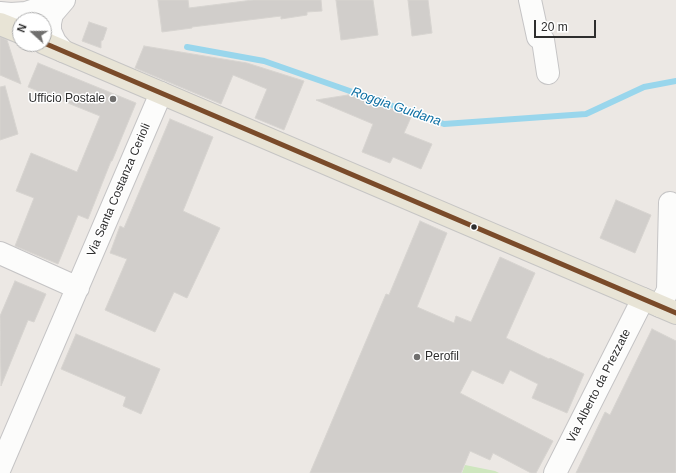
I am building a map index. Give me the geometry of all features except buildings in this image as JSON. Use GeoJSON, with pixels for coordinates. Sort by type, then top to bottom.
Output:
{"type":"FeatureCollection","features":[{"type":"Feature","properties":{"kind":"main road"},"geometry":{"type":"LineString","coordinates":[[0,24],[12,29]]}},
{"type":"Feature","properties":{"kind":"main road"},"geometry":{"type":"LineString","coordinates":[[54,47],[660,306]]}},
{"type":"Feature","properties":{"kind":"street"},"geometry":{"type":"LineString","coordinates":[[0,13],[26,13],[64,0]]}},
{"type":"Feature","properties":{"kind":"street"},"geometry":{"type":"LineString","coordinates":[[54,47],[55,42],[50,31],[50,23],[52,14],[64,0]]}},
{"type":"Feature","properties":{"kind":"street"},"geometry":{"type":"LineString","coordinates":[[530,0],[538,37],[543,40],[548,73]]}},
{"type":"Feature","properties":{"kind":"street","name":"Via Santa Costanza Cerioli"},"geometry":{"type":"LineString","coordinates":[[0,468],[161,93]]}},
{"type":"Feature","properties":{"kind":"street","name":"Via Alberto da Prezzate"},"geometry":{"type":"LineString","coordinates":[[555,473],[660,306],[668,290],[670,203]]}},
{"type":"Feature","properties":{"kind":"street"},"geometry":{"type":"LineString","coordinates":[[0,253],[78,288]]}},
{"type":"Feature","properties":{"kind":"green space"},"geometry":{"type":"Polygon","coordinates":[[[465,465],[495,471],[499,473],[462,473],[465,465]]]}},
{"type":"Feature","properties":{"kind":"waterway","name":"Roggia Guidana"},"geometry":{"type":"LineString","coordinates":[[187,47],[264,61],[444,124],[586,114],[644,87],[676,81]]}},
{"type":"Feature","properties":{"kind":"transit line"},"geometry":{"type":"LineString","coordinates":[[52,46],[676,313]]}},
{"type":"Feature","properties":{"kind":"place","name":"Ufficio Postale"},"geometry":{"type":"Point","coordinates":[113,99]}},
{"type":"Feature","properties":{"kind":"place","name":"Perofil"},"geometry":{"type":"Point","coordinates":[417,357]}}]}
